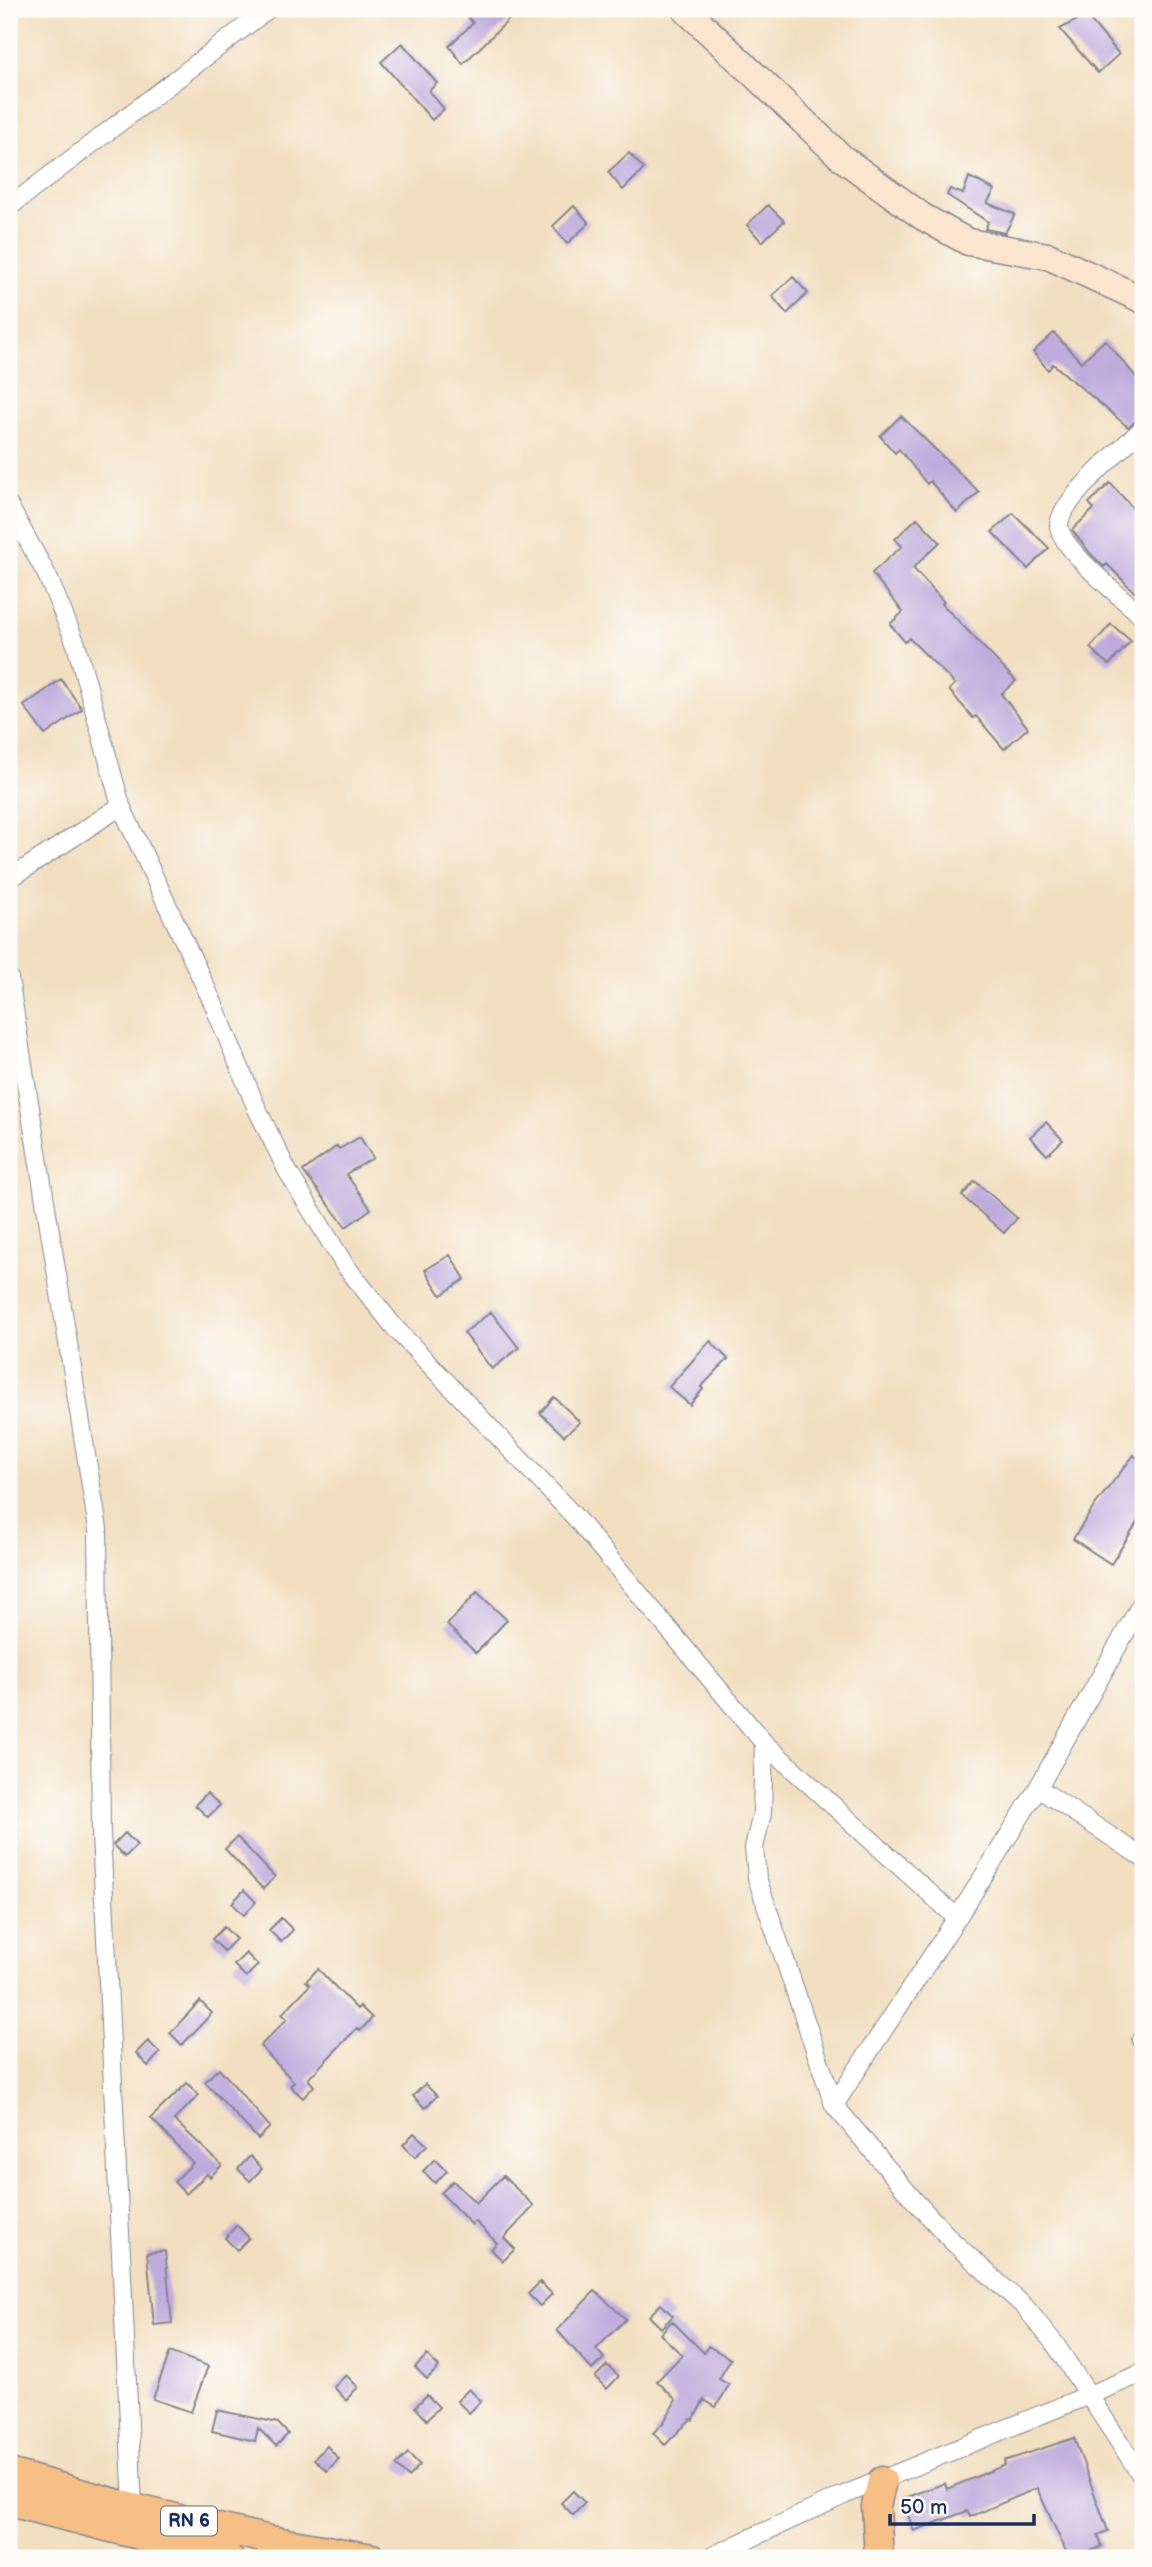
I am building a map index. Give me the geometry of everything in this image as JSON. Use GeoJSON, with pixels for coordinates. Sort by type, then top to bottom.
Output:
{"type":"FeatureCollection","features":[{"type":"Feature","properties":{"kind":"main road","name":"RN 6"},"geometry":{"type":"LineString","coordinates":[[9,2473],[132,2508],[270,2540],[372,2558]]}},
{"type":"Feature","properties":{"kind":"main road"},"geometry":{"type":"LineString","coordinates":[[878,2558],[876,2506],[882,2481]]}},
{"type":"Feature","properties":{"kind":"main road","name":"RN 6"},"geometry":{"type":"LineString","coordinates":[[9,2502],[229,2558]]}},
{"type":"Feature","properties":{"kind":"street"},"geometry":{"type":"LineString","coordinates":[[9,207],[268,9]]}},
{"type":"Feature","properties":{"kind":"street"},"geometry":{"type":"LineString","coordinates":[[685,9],[842,158],[923,217],[968,242],[1048,256],[1143,300]]}},
{"type":"Feature","properties":{"kind":"street"},"geometry":{"type":"LineString","coordinates":[[1143,428],[1072,499],[1062,512],[1059,526],[1074,551],[1143,617]]}},
{"type":"Feature","properties":{"kind":"street"},"geometry":{"type":"LineString","coordinates":[[9,506],[47,575],[71,632],[121,806],[213,1003],[257,1109],[288,1172],[344,1264],[396,1328],[574,1516],[764,1743],[956,1917]]}},
{"type":"Feature","properties":{"kind":"street"},"geometry":{"type":"LineString","coordinates":[[9,879],[121,806]]}},
{"type":"Feature","properties":{"kind":"street"},"geometry":{"type":"LineString","coordinates":[[9,978],[98,1529],[101,1833],[132,2508]]}},
{"type":"Feature","properties":{"kind":"street"},"geometry":{"type":"LineString","coordinates":[[834,2105],[1038,1788],[1143,1601]]}},
{"type":"Feature","properties":{"kind":"street"},"geometry":{"type":"LineString","coordinates":[[764,1743],[762,1813],[754,1848],[757,1878],[834,2105],[945,2233],[1025,2307],[1055,2344],[1143,2478]]}},
{"type":"Feature","properties":{"kind":"street"},"geometry":{"type":"LineString","coordinates":[[1038,1788],[1143,1858]]}},
{"type":"Feature","properties":{"kind":"street"},"geometry":{"type":"LineString","coordinates":[[708,2558],[882,2481],[1143,2373]]}},
{"type":"Feature","properties":{"kind":"building"},"geometry":{"type":"Polygon","coordinates":[[[461,9],[520,9],[463,64],[449,46],[473,23],[461,9]]]}},
{"type":"Feature","properties":{"kind":"building"},"geometry":{"type":"Polygon","coordinates":[[[1086,15],[1119,54],[1098,73],[1060,29],[1086,15]]]}},
{"type":"Feature","properties":{"kind":"building"},"geometry":{"type":"Polygon","coordinates":[[[402,43],[437,83],[429,91],[444,109],[432,120],[381,62],[402,43]]]}},
{"type":"Feature","properties":{"kind":"building"},"geometry":{"type":"Polygon","coordinates":[[[629,153],[644,169],[623,190],[608,172],[629,153]]]}},
{"type":"Feature","properties":{"kind":"building"},"geometry":{"type":"Polygon","coordinates":[[[969,177],[995,190],[987,203],[1015,214],[1005,233],[985,229],[988,222],[947,195],[950,189],[963,194],[969,177]]]}},
{"type":"Feature","properties":{"kind":"building"},"geometry":{"type":"Polygon","coordinates":[[[768,205],[784,221],[762,242],[747,225],[768,205]]]}},
{"type":"Feature","properties":{"kind":"building"},"geometry":{"type":"Polygon","coordinates":[[[574,206],[589,223],[567,244],[553,226],[574,206]]]}},
{"type":"Feature","properties":{"kind":"building"},"geometry":{"type":"Polygon","coordinates":[[[793,277],[808,293],[787,314],[772,296],[793,277]]]}},
{"type":"Feature","properties":{"kind":"building"},"geometry":{"type":"Polygon","coordinates":[[[1054,333],[1081,362],[1105,340],[1143,385],[1143,417],[1128,427],[1053,364],[1048,370],[1033,352],[1054,333]]]}},
{"type":"Feature","properties":{"kind":"building"},"geometry":{"type":"Polygon","coordinates":[[[901,416],[979,492],[957,513],[930,481],[927,484],[899,449],[895,453],[880,436],[901,416]]]}},
{"type":"Feature","properties":{"kind":"building"},"geometry":{"type":"Polygon","coordinates":[[[1110,483],[1143,519],[1143,601],[1107,564],[1104,567],[1090,553],[1072,530],[1094,509],[1089,503],[1110,483]]]}},
{"type":"Feature","properties":{"kind":"building"},"geometry":{"type":"Polygon","coordinates":[[[1013,513],[1049,548],[1028,569],[992,532],[1013,513]]]}},
{"type":"Feature","properties":{"kind":"building"},"geometry":{"type":"Polygon","coordinates":[[[917,518],[940,542],[913,568],[944,602],[942,604],[1016,681],[1001,694],[1028,728],[1004,749],[949,690],[955,684],[909,638],[905,642],[890,624],[903,612],[872,573],[902,546],[895,539],[917,518]]]}},
{"type":"Feature","properties":{"kind":"building"},"geometry":{"type":"Polygon","coordinates":[[[1111,624],[1131,641],[1109,665],[1090,648],[1111,624]]]}},
{"type":"Feature","properties":{"kind":"building"},"geometry":{"type":"Polygon","coordinates":[[[61,679],[82,709],[45,735],[24,706],[61,679]]]}},
{"type":"Feature","properties":{"kind":"building"},"geometry":{"type":"Polygon","coordinates":[[[1046,1122],[1063,1140],[1047,1155],[1030,1137],[1046,1122]]]}},
{"type":"Feature","properties":{"kind":"building"},"geometry":{"type":"Polygon","coordinates":[[[360,1137],[373,1158],[346,1174],[371,1209],[346,1227],[303,1171],[337,1146],[339,1149],[360,1137]]]}},
{"type":"Feature","properties":{"kind":"building"},"geometry":{"type":"Polygon","coordinates":[[[975,1181],[1017,1218],[1004,1233],[962,1196],[975,1181]]]}},
{"type":"Feature","properties":{"kind":"building"},"geometry":{"type":"Polygon","coordinates":[[[450,1255],[465,1279],[441,1295],[425,1270],[450,1255]]]}},
{"type":"Feature","properties":{"kind":"building"},"geometry":{"type":"Polygon","coordinates":[[[491,1312],[519,1348],[492,1369],[464,1333],[491,1312]]]}},
{"type":"Feature","properties":{"kind":"building"},"geometry":{"type":"Polygon","coordinates":[[[710,1341],[728,1359],[701,1387],[703,1389],[690,1405],[669,1387],[710,1341]]]}},
{"type":"Feature","properties":{"kind":"building"},"geometry":{"type":"Polygon","coordinates":[[[554,1397],[580,1422],[564,1436],[540,1413],[554,1397]]]}},
{"type":"Feature","properties":{"kind":"building"},"geometry":{"type":"Polygon","coordinates":[[[1134,1455],[1143,1463],[1143,1513],[1111,1564],[1073,1539],[1095,1505],[1134,1455]]]}},
{"type":"Feature","properties":{"kind":"building"},"geometry":{"type":"Polygon","coordinates":[[[477,1592],[507,1620],[476,1653],[447,1625],[477,1592]]]}},
{"type":"Feature","properties":{"kind":"building"},"geometry":{"type":"Polygon","coordinates":[[[207,1793],[220,1805],[208,1817],[195,1805],[207,1793]]]}},
{"type":"Feature","properties":{"kind":"building"},"geometry":{"type":"Polygon","coordinates":[[[125,1833],[137,1845],[125,1857],[113,1845],[125,1833]]]}},
{"type":"Feature","properties":{"kind":"building"},"geometry":{"type":"Polygon","coordinates":[[[237,1837],[275,1877],[263,1889],[225,1849],[237,1837]]]}},
{"type":"Feature","properties":{"kind":"building"},"geometry":{"type":"Polygon","coordinates":[[[244,1890],[256,1902],[244,1915],[232,1903],[244,1890]]]}},
{"type":"Feature","properties":{"kind":"building"},"geometry":{"type":"Polygon","coordinates":[[[281,1918],[293,1930],[281,1942],[269,1930],[281,1918]]]}},
{"type":"Feature","properties":{"kind":"building"},"geometry":{"type":"Polygon","coordinates":[[[224,1927],[236,1939],[224,1951],[212,1939],[224,1927]]]}},
{"type":"Feature","properties":{"kind":"building"},"geometry":{"type":"Polygon","coordinates":[[[246,1953],[258,1965],[246,1977],[234,1965],[246,1953]]]}},
{"type":"Feature","properties":{"kind":"building"},"geometry":{"type":"Polygon","coordinates":[[[318,1969],[357,2009],[360,2006],[372,2018],[360,2031],[357,2028],[308,2079],[314,2086],[303,2098],[290,2086],[294,2082],[260,2046],[287,2019],[282,2014],[310,1985],[306,1981],[318,1969]]]}},
{"type":"Feature","properties":{"kind":"building"},"geometry":{"type":"Polygon","coordinates":[[[200,2001],[212,2013],[182,2045],[170,2033],[200,2001]]]}},
{"type":"Feature","properties":{"kind":"building"},"geometry":{"type":"Polygon","coordinates":[[[148,2041],[160,2053],[148,2066],[136,2053],[148,2041]]]}},
{"type":"Feature","properties":{"kind":"building"},"geometry":{"type":"Polygon","coordinates":[[[219,2068],[270,2127],[258,2139],[205,2082],[219,2068]]]}},
{"type":"Feature","properties":{"kind":"building"},"geometry":{"type":"Polygon","coordinates":[[[187,2083],[199,2095],[174,2120],[222,2165],[210,2177],[207,2174],[186,2194],[174,2182],[193,2163],[151,2118],[187,2083]]]}},
{"type":"Feature","properties":{"kind":"building"},"geometry":{"type":"Polygon","coordinates":[[[425,2084],[437,2096],[425,2108],[413,2096],[425,2084]]]}},
{"type":"Feature","properties":{"kind":"building"},"geometry":{"type":"Polygon","coordinates":[[[414,2133],[427,2145],[415,2157],[403,2145],[414,2133]]]}},
{"type":"Feature","properties":{"kind":"building"},"geometry":{"type":"Polygon","coordinates":[[[250,2156],[262,2169],[250,2181],[238,2169],[250,2156]]]}},
{"type":"Feature","properties":{"kind":"building"},"geometry":{"type":"Polygon","coordinates":[[[435,2159],[447,2171],[435,2183],[423,2171],[435,2159]]]}},
{"type":"Feature","properties":{"kind":"building"},"geometry":{"type":"Polygon","coordinates":[[[503,2176],[534,2206],[504,2238],[515,2249],[503,2261],[491,2249],[497,2243],[475,2221],[472,2225],[441,2193],[453,2181],[476,2203],[503,2176]]]}},
{"type":"Feature","properties":{"kind":"building"},"geometry":{"type":"Polygon","coordinates":[[[237,2225],[249,2238],[237,2250],[225,2238],[237,2225]]]}},
{"type":"Feature","properties":{"kind":"building"},"geometry":{"type":"Polygon","coordinates":[[[165,2251],[172,2323],[154,2325],[147,2253],[165,2251]]]}},
{"type":"Feature","properties":{"kind":"building"},"geometry":{"type":"Polygon","coordinates":[[[540,2282],[552,2294],[540,2306],[528,2294],[540,2282]]]}},
{"type":"Feature","properties":{"kind":"building"},"geometry":{"type":"Polygon","coordinates":[[[595,2291],[626,2319],[596,2349],[604,2358],[592,2370],[557,2330],[595,2291]]]}},
{"type":"Feature","properties":{"kind":"building"},"geometry":{"type":"Polygon","coordinates":[[[661,2304],[673,2316],[661,2328],[649,2316],[661,2304]]]}},
{"type":"Feature","properties":{"kind":"building"},"geometry":{"type":"Polygon","coordinates":[[[672,2321],[704,2353],[708,2346],[731,2359],[719,2379],[729,2385],[716,2407],[704,2400],[693,2420],[665,2445],[653,2433],[664,2422],[676,2400],[657,2381],[682,2355],[660,2334],[672,2321]]]}},
{"type":"Feature","properties":{"kind":"building"},"geometry":{"type":"Polygon","coordinates":[[[170,2352],[208,2366],[191,2412],[153,2399],[170,2352]]]}},
{"type":"Feature","properties":{"kind":"building"},"geometry":{"type":"Polygon","coordinates":[[[427,2355],[439,2367],[427,2379],[415,2367],[427,2355]]]}},
{"type":"Feature","properties":{"kind":"building"},"geometry":{"type":"Polygon","coordinates":[[[607,2365],[619,2376],[607,2389],[595,2377],[607,2365]]]}},
{"type":"Feature","properties":{"kind":"building"},"geometry":{"type":"Polygon","coordinates":[[[346,2375],[358,2387],[346,2400],[334,2387],[346,2375]]]}},
{"type":"Feature","properties":{"kind":"building"},"geometry":{"type":"Polygon","coordinates":[[[469,2389],[481,2401],[469,2413],[457,2401],[469,2389]]]}},
{"type":"Feature","properties":{"kind":"building"},"geometry":{"type":"Polygon","coordinates":[[[427,2395],[439,2407],[427,2420],[415,2407],[427,2395]]]}},
{"type":"Feature","properties":{"kind":"building"},"geometry":{"type":"Polygon","coordinates":[[[217,2410],[278,2423],[288,2434],[276,2446],[258,2428],[255,2441],[212,2431],[217,2410]]]}},
{"type":"Feature","properties":{"kind":"building"},"geometry":{"type":"Polygon","coordinates":[[[1074,2438],[1108,2531],[1098,2535],[1102,2547],[1069,2558],[1037,2488],[970,2517],[967,2511],[914,2531],[902,2499],[945,2483],[947,2489],[1005,2465],[1004,2461],[1074,2438]]]}},
{"type":"Feature","properties":{"kind":"building"},"geometry":{"type":"Polygon","coordinates":[[[327,2446],[339,2459],[327,2471],[314,2459],[327,2446]]]}},
{"type":"Feature","properties":{"kind":"building"},"geometry":{"type":"Polygon","coordinates":[[[408,2453],[420,2465],[408,2477],[396,2465],[408,2453]]]}},
{"type":"Feature","properties":{"kind":"building"},"geometry":{"type":"Polygon","coordinates":[[[573,2491],[585,2503],[573,2515],[561,2503],[573,2491]]]}}]}
